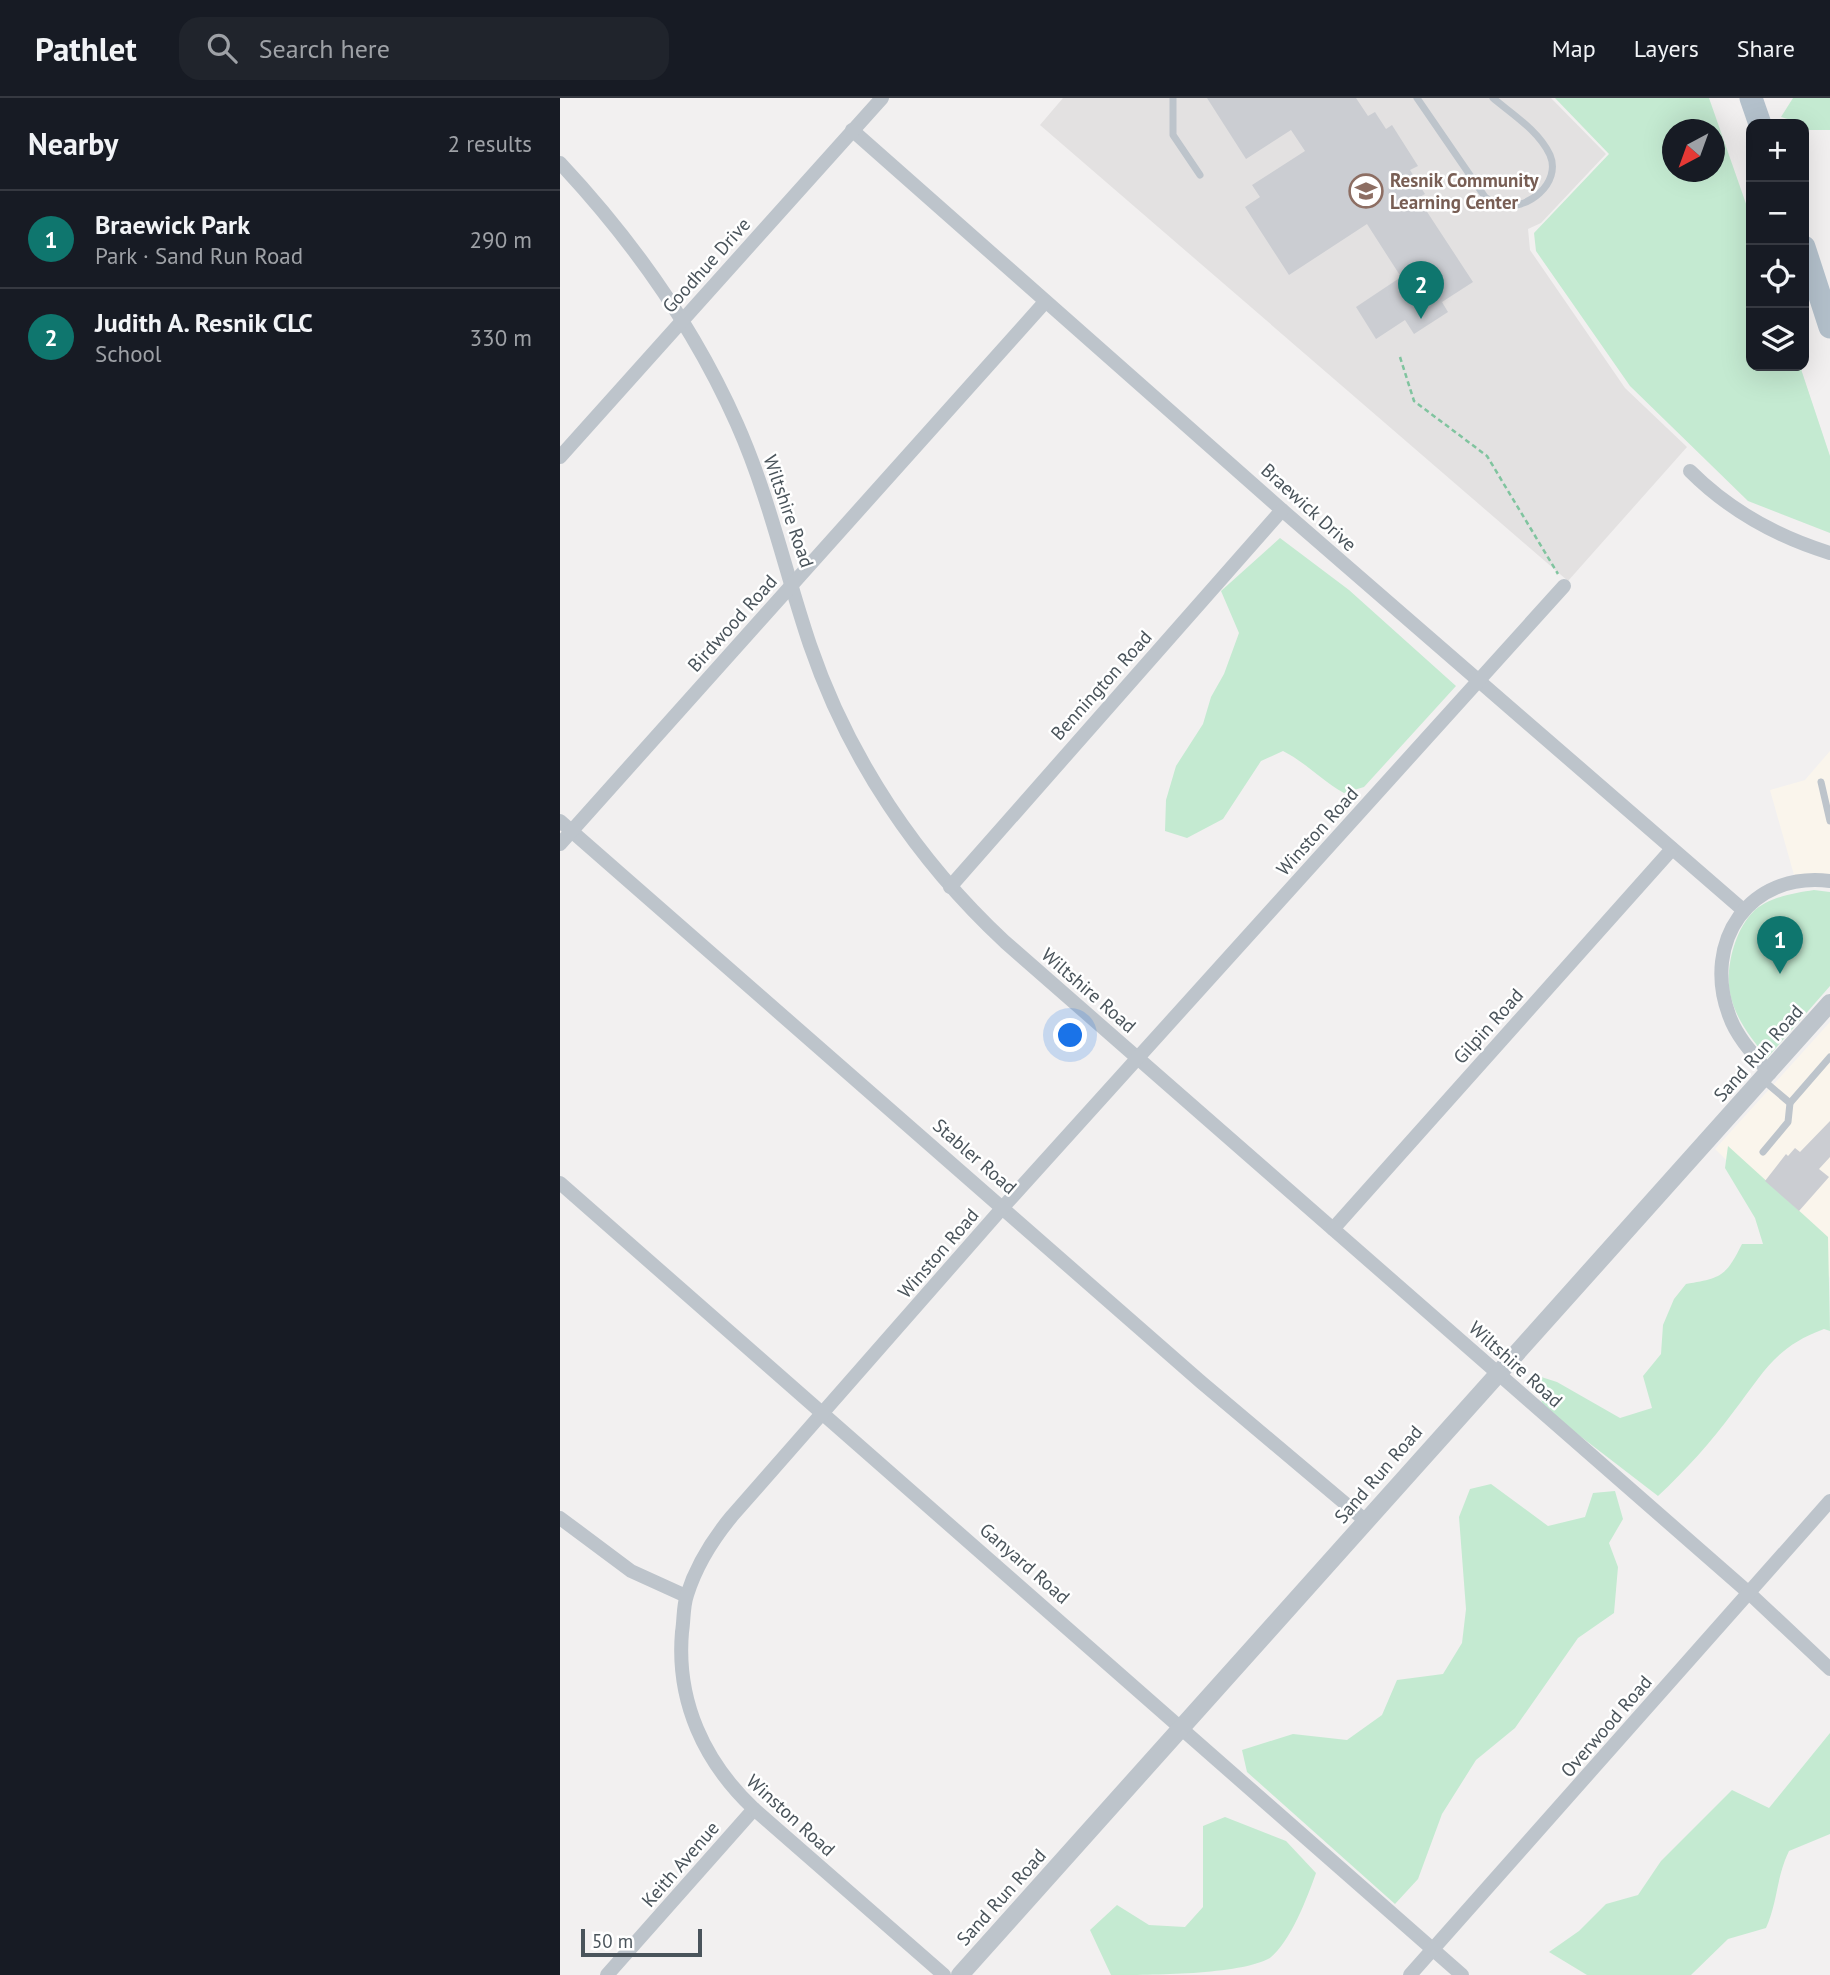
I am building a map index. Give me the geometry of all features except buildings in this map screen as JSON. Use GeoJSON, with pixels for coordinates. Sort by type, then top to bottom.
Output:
{"type":"FeatureCollection","features":[{"type":"Feature","properties":{"kind":"main road"},"geometry":{"type":"LineString","coordinates":[[1751,98],[1758,119]]}},
{"type":"Feature","properties":{"kind":"main road"},"geometry":{"type":"LineString","coordinates":[[1809,262],[1830,327]]}},
{"type":"Feature","properties":{"kind":"street","name":"Goodhue Drive"},"geometry":{"type":"LineString","coordinates":[[560,457],[881,98]]}},
{"type":"Feature","properties":{"kind":"street","name":"Braewick Drive"},"geometry":{"type":"LineString","coordinates":[[852,130],[1282,510],[1742,909]]}},
{"type":"Feature","properties":{"kind":"street","name":"Wiltshire Road"},"geometry":{"type":"LineString","coordinates":[[560,163],[649,269],[682,321],[737,423],[763,488],[810,643],[841,721],[866,769],[912,839],[950,887],[1005,942],[1749,1593],[1830,1669]]}},
{"type":"Feature","properties":{"kind":"street","name":"Birdwood Road"},"geometry":{"type":"LineString","coordinates":[[560,844],[1045,302]]}},
{"type":"Feature","properties":{"kind":"street"},"geometry":{"type":"LineString","coordinates":[[1690,471],[1750,518],[1773,531],[1830,553]]}},
{"type":"Feature","properties":{"kind":"street","name":"Bennington Road"},"geometry":{"type":"LineString","coordinates":[[950,887],[1282,510]]}},
{"type":"Feature","properties":{"kind":"street","name":"Winston Road"},"geometry":{"type":"LineString","coordinates":[[944,1975],[754,1810],[737,1794],[714,1762],[695,1726],[685,1698],[680,1654],[686,1596],[716,1535],[822,1413],[1004,1206],[1564,586]]}},
{"type":"Feature","properties":{"kind":"street","name":"Stabler Road"},"geometry":{"type":"LineString","coordinates":[[560,821],[1004,1206],[1201,1382],[1366,1521]]}},
{"type":"Feature","properties":{"kind":"street","name":"Gilpin Road"},"geometry":{"type":"LineString","coordinates":[[1333,1229],[1672,849]]}},
{"type":"Feature","properties":{"kind":"street"},"geometry":{"type":"LineString","coordinates":[[1766,1077],[1734,1028],[1721,986],[1721,968],[1727,938],[1742,909],[1780,886],[1815,879],[1830,881]]}},
{"type":"Feature","properties":{"kind":"street","name":"Sand Run Road"},"geometry":{"type":"LineString","coordinates":[[960,1975],[1830,1003]]}},
{"type":"Feature","properties":{"kind":"street","name":"Ganyard Road"},"geometry":{"type":"LineString","coordinates":[[560,1183],[1462,1975]]}},
{"type":"Feature","properties":{"kind":"street","name":"Overwood Road"},"geometry":{"type":"LineString","coordinates":[[1410,1975],[1830,1501]]}},
{"type":"Feature","properties":{"kind":"street"},"geometry":{"type":"LineString","coordinates":[[560,1518],[620,1564],[686,1596]]}},
{"type":"Feature","properties":{"kind":"street","name":"Keith Avenue"},"geometry":{"type":"LineString","coordinates":[[607,1975],[754,1810]]}},
{"type":"Feature","properties":{"kind":"lane"},"geometry":{"type":"LineString","coordinates":[[1173,98],[1173,135],[1200,175]]}},
{"type":"Feature","properties":{"kind":"lane"},"geometry":{"type":"LineString","coordinates":[[1417,98],[1485,197],[1500,205],[1530,201],[1542,192],[1553,174],[1551,158],[1543,142],[1493,98]]}},
{"type":"Feature","properties":{"kind":"lane"},"geometry":{"type":"LineString","coordinates":[[1821,782],[1830,821]]}},
{"type":"Feature","properties":{"kind":"lane"},"geometry":{"type":"LineString","coordinates":[[1763,1152],[1788,1122],[1790,1103],[1830,1057]]}},
{"type":"Feature","properties":{"kind":"lane"},"geometry":{"type":"LineString","coordinates":[[1766,1077],[1790,1103]]}},
{"type":"Feature","properties":{"kind":"path"},"geometry":{"type":"LineString","coordinates":[[1400,357],[1413,401],[1488,456],[1556,568],[1564,586]]}},
{"type":"Feature","properties":{"kind":"shaded area"},"geometry":{"type":"Polygon","coordinates":[[[1063,98],[1551,98],[1606,154],[1541,223],[1528,229],[1530,250],[1625,388],[1687,447],[1568,581],[1040,125],[1063,98]]]}},
{"type":"Feature","properties":{"kind":"shaded area"},"geometry":{"type":"Polygon","coordinates":[[[1830,751],[1830,881],[1796,882],[1770,790],[1805,780],[1830,751]]]}},
{"type":"Feature","properties":{"kind":"shaded area"},"geometry":{"type":"Polygon","coordinates":[[[1830,1022],[1830,1278],[1812,1244],[1715,1149],[1830,1022]]]}},
{"type":"Feature","properties":{"kind":"green space"},"geometry":{"type":"Polygon","coordinates":[[[1555,98],[1709,98],[1716,119],[1662,119],[1662,182],[1725,182],[1725,144],[1746,204],[1746,371],[1802,371],[1830,456],[1830,533],[1748,501],[1630,386],[1536,251],[1534,233],[1609,154],[1555,98]]]}},
{"type":"Feature","properties":{"kind":"green space"},"geometry":{"type":"Polygon","coordinates":[[[1793,98],[1830,98],[1830,130],[1809,130],[1809,119],[1781,117],[1793,98]]]}},
{"type":"Feature","properties":{"kind":"green space"},"geometry":{"type":"Polygon","coordinates":[[[1280,538],[1349,590],[1456,686],[1364,787],[1344,793],[1283,751],[1261,761],[1223,819],[1187,838],[1165,831],[1166,800],[1176,766],[1203,724],[1211,697],[1224,674],[1239,633],[1221,591],[1280,538]]]}},
{"type":"Feature","properties":{"kind":"green space"},"geometry":{"type":"Polygon","coordinates":[[[1814,890],[1830,892],[1830,986],[1767,1058],[1745,1028],[1732,1002],[1729,972],[1736,939],[1747,920],[1759,907],[1782,896],[1814,890]]]}},
{"type":"Feature","properties":{"kind":"green space"},"geometry":{"type":"Polygon","coordinates":[[[1728,1146],[1828,1237],[1830,1331],[1824,1329],[1807,1336],[1772,1362],[1707,1445],[1658,1496],[1567,1426],[1542,1403],[1535,1375],[1557,1382],[1620,1418],[1652,1408],[1643,1376],[1661,1354],[1663,1325],[1674,1299],[1686,1284],[1722,1274],[1732,1263],[1742,1244],[1763,1244],[1755,1218],[1725,1168],[1728,1146]]]}},
{"type":"Feature","properties":{"kind":"green space"},"geometry":{"type":"Polygon","coordinates":[[[1491,1484],[1548,1526],[1585,1517],[1593,1493],[1615,1491],[1623,1519],[1609,1543],[1618,1567],[1614,1613],[1578,1638],[1515,1728],[1476,1760],[1442,1814],[1418,1879],[1395,1904],[1247,1772],[1242,1750],[1293,1734],[1347,1740],[1382,1715],[1397,1680],[1443,1674],[1462,1643],[1466,1609],[1459,1517],[1470,1489],[1491,1484]]]}},
{"type":"Feature","properties":{"kind":"green space"},"geometry":{"type":"Polygon","coordinates":[[[1830,1733],[1830,1834],[1789,1851],[1766,1928],[1728,1939],[1691,1975],[1587,1975],[1549,1952],[1579,1931],[1606,1904],[1638,1895],[1661,1861],[1732,1790],[1769,1808],[1830,1733]]]}},
{"type":"Feature","properties":{"kind":"green space"},"geometry":{"type":"Polygon","coordinates":[[[1225,1817],[1286,1841],[1316,1873],[1285,1941],[1270,1958],[1238,1968],[1194,1973],[1111,1975],[1090,1930],[1117,1905],[1149,1925],[1185,1927],[1203,1907],[1203,1826],[1225,1817]]]}},
{"type":"Feature","properties":{"kind":"place","name":"Resnik Community Learning Center"},"geometry":{"type":"Point","coordinates":[1366,191]}},
{"type":"Feature","properties":{"kind":"place","name":"Judith A. Resnik CLC"},"geometry":{"type":"Point","coordinates":[1421,319]}},
{"type":"Feature","properties":{"kind":"place","name":"Braewick Park"},"geometry":{"type":"Point","coordinates":[1780,974]}}]}
